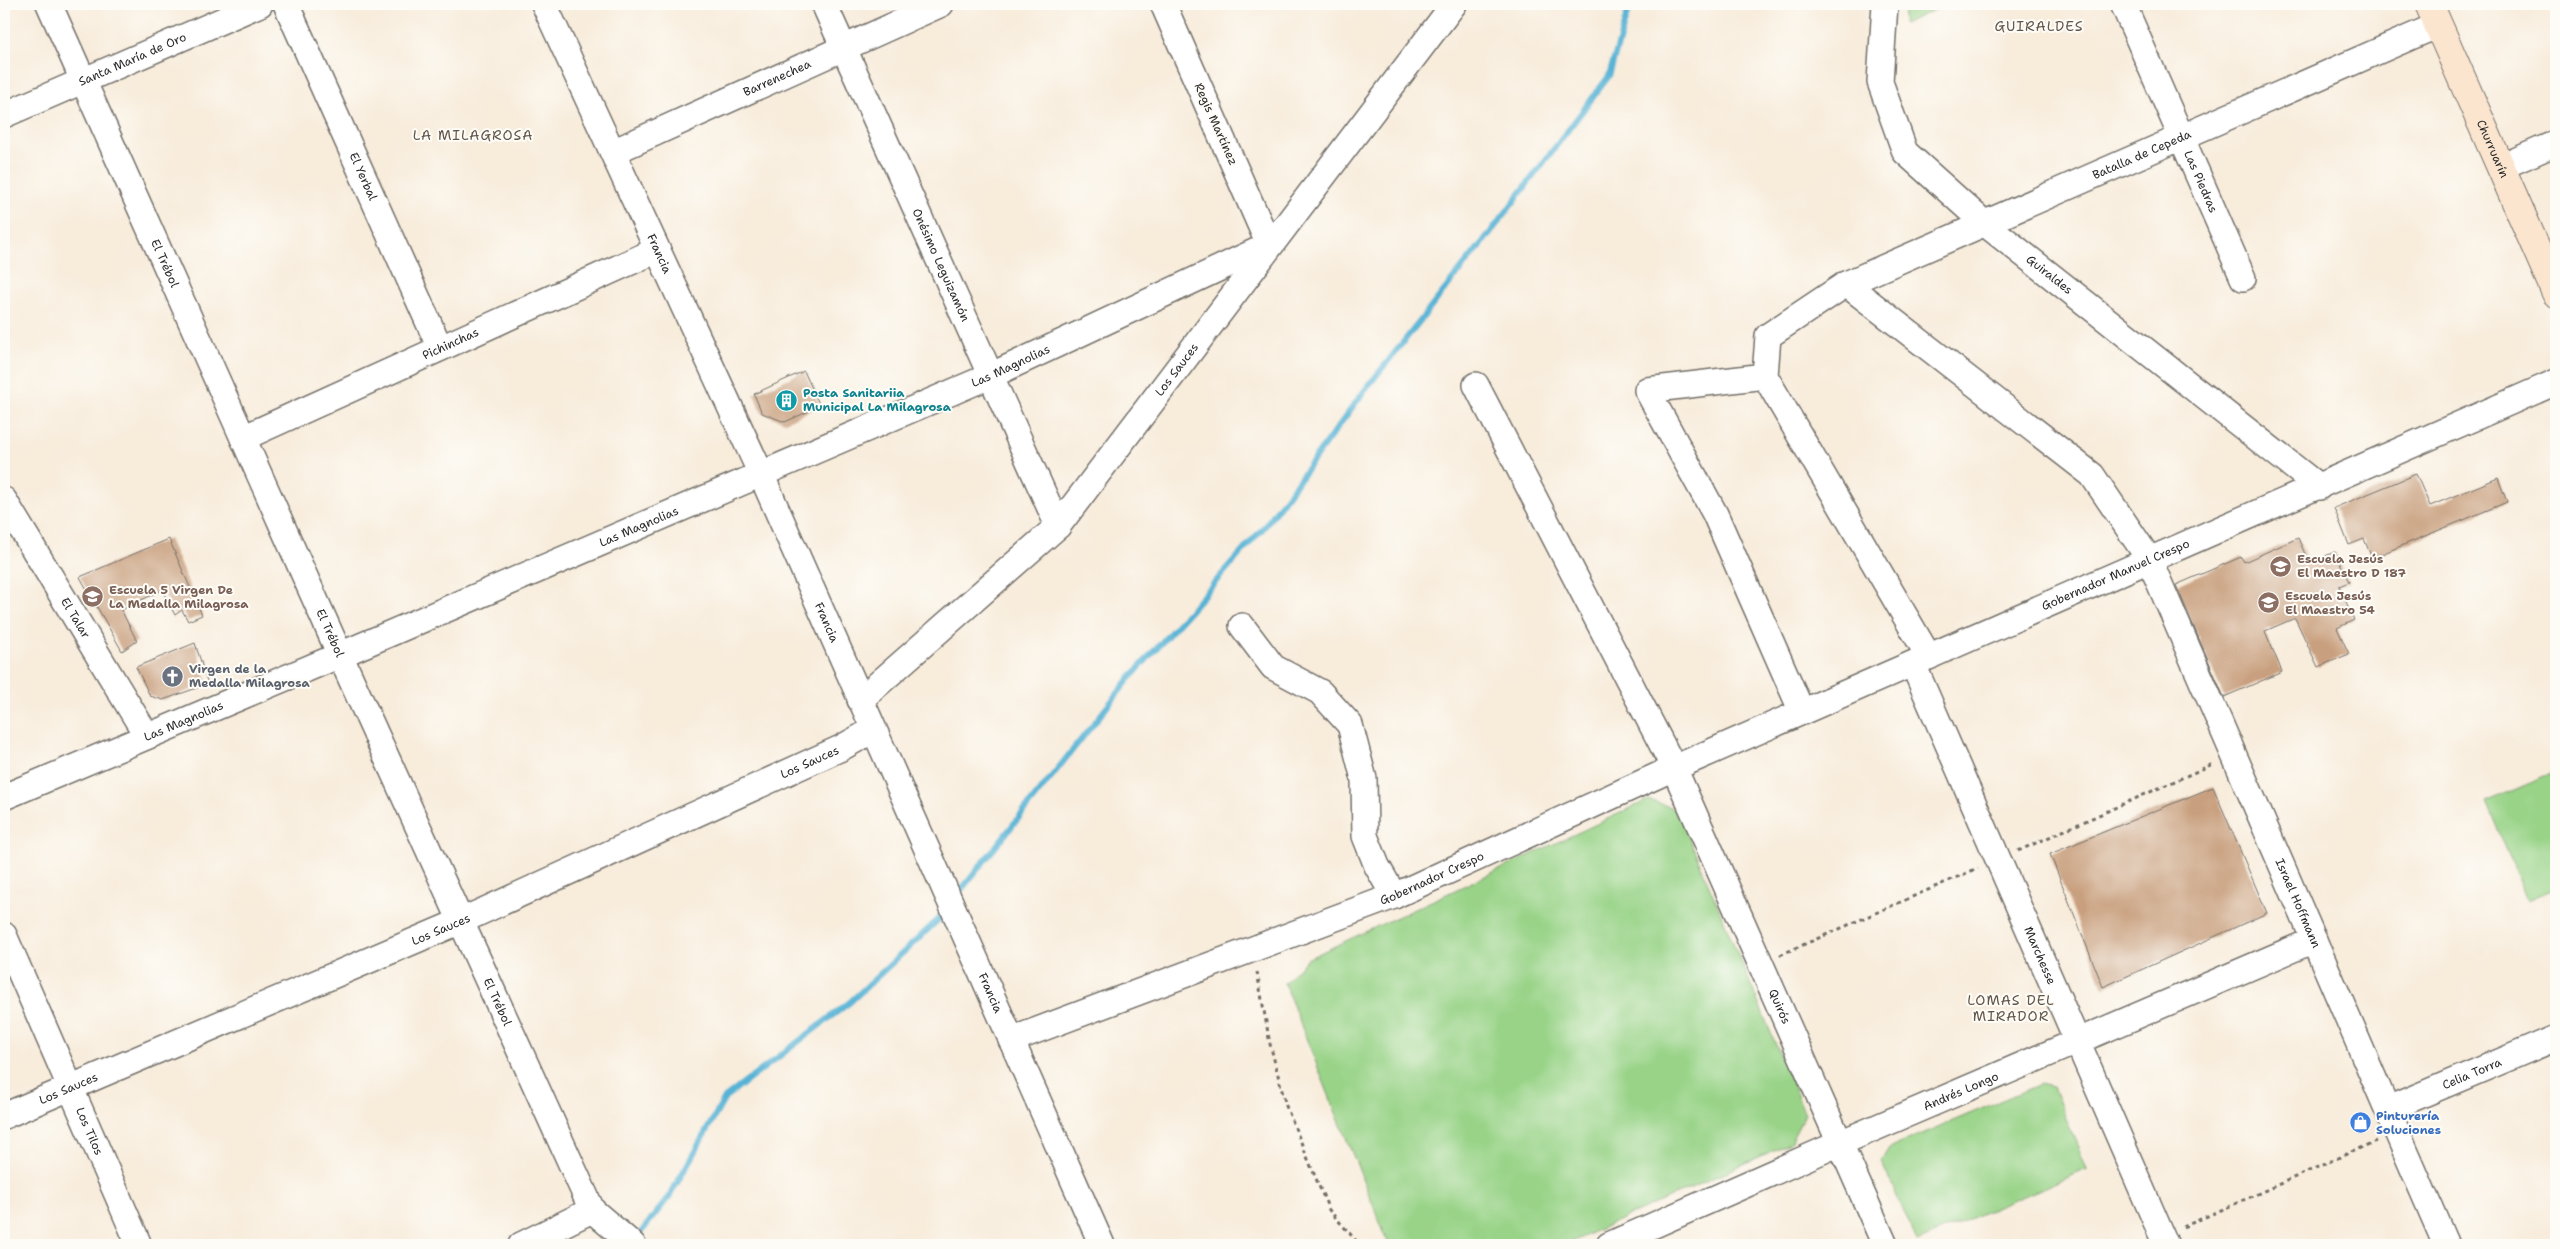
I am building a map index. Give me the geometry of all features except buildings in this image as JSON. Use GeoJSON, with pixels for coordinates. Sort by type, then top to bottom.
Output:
{"type":"FeatureCollection","features":[{"type":"Feature","properties":{"kind":"main road","name":"Churruarín"},"geometry":{"type":"LineString","coordinates":[[2433,14],[2556,293]]}},
{"type":"Feature","properties":{"kind":"street","name":"El Trébol"},"geometry":{"type":"LineString","coordinates":[[49,4],[340,655],[592,1210],[633,1245]]}},
{"type":"Feature","properties":{"kind":"street","name":"Santa María de Oro"},"geometry":{"type":"LineString","coordinates":[[4,115],[260,4]]}},
{"type":"Feature","properties":{"kind":"street","name":"El Yerbal"},"geometry":{"type":"LineString","coordinates":[[286,4],[440,348]]}},
{"type":"Feature","properties":{"kind":"street","name":"Francia"},"geometry":{"type":"LineString","coordinates":[[544,4],[761,474],[1102,1245]]}},
{"type":"Feature","properties":{"kind":"street","name":"Onésimo Leguizamón"},"geometry":{"type":"LineString","coordinates":[[824,4],[992,374],[1058,526]]}},
{"type":"Feature","properties":{"kind":"street","name":"Barrenechea"},"geometry":{"type":"LineString","coordinates":[[613,152],[941,4]]}},
{"type":"Feature","properties":{"kind":"street","name":"Regis Martínez"},"geometry":{"type":"LineString","coordinates":[[1163,4],[1269,245]]}},
{"type":"Feature","properties":{"kind":"street","name":"Los Sauces"},"geometry":{"type":"LineString","coordinates":[[860,700],[1058,526],[1269,245],[1454,4]]}},
{"type":"Feature","properties":{"kind":"street","name":"Guiraldes"},"geometry":{"type":"LineString","coordinates":[[1885,4],[1880,82],[1905,152],[1984,223],[2318,487]]}},
{"type":"Feature","properties":{"kind":"street","name":"Las Piedras"},"geometry":{"type":"LineString","coordinates":[[2122,4],[2243,278]]}},
{"type":"Feature","properties":{"kind":"street","name":"Batalla de Cepeda"},"geometry":{"type":"LineString","coordinates":[[1765,376],[1768,336],[1846,284],[2181,137],[2433,14]]}},
{"type":"Feature","properties":{"kind":"street"},"geometry":{"type":"LineString","coordinates":[[2501,167],[2556,143]]}},
{"type":"Feature","properties":{"kind":"street","name":"Las Magnolias"},"geometry":{"type":"LineString","coordinates":[[4,797],[340,655],[992,374],[1269,245]]}},
{"type":"Feature","properties":{"kind":"street","name":"Pichinchas"},"geometry":{"type":"LineString","coordinates":[[243,438],[657,250]]}},
{"type":"Feature","properties":{"kind":"street","name":"Israel Hoffmann"},"geometry":{"type":"LineString","coordinates":[[1846,284],[2092,475],[2149,559],[2446,1245]]}},
{"type":"Feature","properties":{"kind":"street"},"geometry":{"type":"LineString","coordinates":[[1765,376],[1647,390],[1716,514],[1802,712]]}},
{"type":"Feature","properties":{"kind":"street","name":"Marchesse"},"geometry":{"type":"LineString","coordinates":[[1765,376],[1921,661],[2077,1041],[2164,1241]]}},
{"type":"Feature","properties":{"kind":"street","name":"Gobernador Manuel Crespo"},"geometry":{"type":"LineString","coordinates":[[1674,768],[2556,382]]}},
{"type":"Feature","properties":{"kind":"street","name":"Quirós"},"geometry":{"type":"LineString","coordinates":[[1476,385],[1674,768],[1885,1245]]}},
{"type":"Feature","properties":{"kind":"street","name":"El Talar"},"geometry":{"type":"LineString","coordinates":[[4,500],[147,736]]}},
{"type":"Feature","properties":{"kind":"street"},"geometry":{"type":"LineString","coordinates":[[1242,626],[1273,667],[1320,692],[1350,725],[1364,780],[1365,836],[1377,866],[1394,896]]}},
{"type":"Feature","properties":{"kind":"street","name":"Los Sauces"},"geometry":{"type":"LineString","coordinates":[[4,1116],[461,921],[841,748],[873,730]]}},
{"type":"Feature","properties":{"kind":"street","name":"Gobernador Crespo"},"geometry":{"type":"LineString","coordinates":[[1011,1040],[1184,973],[1394,896],[1674,768]]}},
{"type":"Feature","properties":{"kind":"street","name":"Los Tilos"},"geometry":{"type":"LineString","coordinates":[[4,935],[139,1245]]}},
{"type":"Feature","properties":{"kind":"street","name":"Andrés Longo"},"geometry":{"type":"LineString","coordinates":[[1609,1245],[1840,1143],[2314,940]]}},
{"type":"Feature","properties":{"kind":"street","name":"Celia Torra"},"geometry":{"type":"LineString","coordinates":[[2388,1109],[2556,1038]]}},
{"type":"Feature","properties":{"kind":"street"},"geometry":{"type":"LineString","coordinates":[[521,1245],[592,1210]]}},
{"type":"Feature","properties":{"kind":"path"},"geometry":{"type":"LineString","coordinates":[[1252,949],[1270,1044],[1286,1106],[1329,1210],[1360,1245]]}},
{"type":"Feature","properties":{"kind":"path"},"geometry":{"type":"LineString","coordinates":[[2164,1241],[2397,1132]]}},
{"type":"Feature","properties":{"kind":"green space"},"geometry":{"type":"Polygon","coordinates":[[[1904,4],[1948,4],[1903,24],[1904,4]]]}},
{"type":"Feature","properties":{"kind":"green space"},"geometry":{"type":"Polygon","coordinates":[[[2556,772],[2556,888],[2528,900],[2486,802],[2556,772]]]}},
{"type":"Feature","properties":{"kind":"green space"},"geometry":{"type":"Polygon","coordinates":[[[1648,800],[1677,809],[1805,1114],[1790,1143],[1565,1245],[1389,1245],[1284,983],[1307,959],[1648,800]]]}},
{"type":"Feature","properties":{"kind":"green space"},"geometry":{"type":"Polygon","coordinates":[[[2040,1084],[2053,1087],[2087,1169],[1917,1241],[1881,1161],[1889,1148],[2040,1084]]]}},
{"type":"Feature","properties":{"kind":"waterway"},"geometry":{"type":"LineString","coordinates":[[954,899],[1130,678],[1265,526],[1365,390],[1494,228],[1609,76],[1630,4]]}},
{"type":"Feature","properties":{"kind":"waterway"},"geometry":{"type":"LineString","coordinates":[[642,1231],[669,1197],[725,1098],[850,1002],[938,920],[947,909]]}},
{"type":"Feature","properties":{"kind":"place","name":"Posta Sanitariia Municipal La Milagrosa"},"geometry":{"type":"Point","coordinates":[787,400]}},
{"type":"Feature","properties":{"kind":"place","name":"Escuela Jesús El Maestro D 187"},"geometry":{"type":"Point","coordinates":[2281,566]}},
{"type":"Feature","properties":{"kind":"place","name":"Escuela 5 Virgen De La Medalla Milagrosa"},"geometry":{"type":"Point","coordinates":[93,597]}},
{"type":"Feature","properties":{"kind":"place","name":"Escuela Jesús El Maestro 54"},"geometry":{"type":"Point","coordinates":[2269,603]}},
{"type":"Feature","properties":{"kind":"place","name":"Virgen de la Medalla Milagrosa"},"geometry":{"type":"Point","coordinates":[173,676]}},
{"type":"Feature","properties":{"kind":"place","name":"Pinturería Soluciones"},"geometry":{"type":"Point","coordinates":[2360,1123]}},
{"type":"Feature","properties":{"kind":"district","name":"GUIRALDES"},"geometry":{"type":"Point","coordinates":[2039,26]}},
{"type":"Feature","properties":{"kind":"district","name":"LA MILAGROSA"},"geometry":{"type":"Point","coordinates":[473,135]}},
{"type":"Feature","properties":{"kind":"district","name":"LOMAS DEL MIRADOR"},"geometry":{"type":"Point","coordinates":[2011,1008]}}]}
